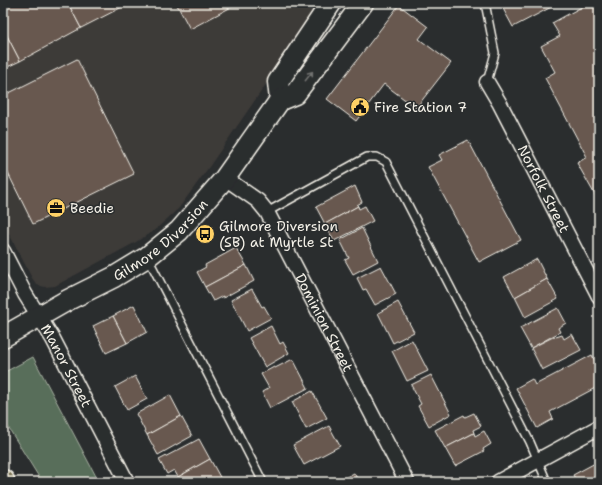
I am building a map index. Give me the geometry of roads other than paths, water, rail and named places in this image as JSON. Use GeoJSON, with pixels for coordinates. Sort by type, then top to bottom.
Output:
{"type":"FeatureCollection","features":[{"type":"Feature","properties":{"kind":"main road"},"geometry":{"type":"LineString","coordinates":[[280,100],[278,82],[331,3]]}},
{"type":"Feature","properties":{"kind":"main road","name":"Gilmore Diversion"},"geometry":{"type":"LineString","coordinates":[[3,338],[68,300],[114,277],[147,256],[179,231],[226,178],[280,100],[295,94],[331,48],[363,3]]}},
{"type":"Feature","properties":{"kind":"street","name":"Norfolk Street"},"geometry":{"type":"LineString","coordinates":[[487,82],[500,104],[599,296]]}},
{"type":"Feature","properties":{"kind":"street","name":"Dominion Street"},"geometry":{"type":"LineString","coordinates":[[226,178],[258,201],[268,212],[407,482]]}},
{"type":"Feature","properties":{"kind":"street","name":"Manor Street"},"geometry":{"type":"LineString","coordinates":[[3,250],[25,294],[53,339],[127,482]]}},
{"type":"Feature","properties":{"kind":"street"},"geometry":{"type":"LineString","coordinates":[[498,482],[599,427]]}},
{"type":"Feature","properties":{"kind":"lane"},"geometry":{"type":"LineString","coordinates":[[485,3],[495,53],[487,82]]}},
{"type":"Feature","properties":{"kind":"lane"},"geometry":{"type":"LineString","coordinates":[[268,212],[367,157],[377,157],[386,162],[530,442],[547,482]]}},
{"type":"Feature","properties":{"kind":"lane"},"geometry":{"type":"LineString","coordinates":[[147,256],[264,482]]}},
{"type":"Feature","properties":{"kind":"place","name":"Fire Station 7"},"geometry":{"type":"Point","coordinates":[360,107]}},
{"type":"Feature","properties":{"kind":"place","name":"Beedie"},"geometry":{"type":"Point","coordinates":[56,208]}},
{"type":"Feature","properties":{"kind":"place","name":"Gilmore Diversion (SB) at Myrtle St"},"geometry":{"type":"Point","coordinates":[205,234]}}]}
